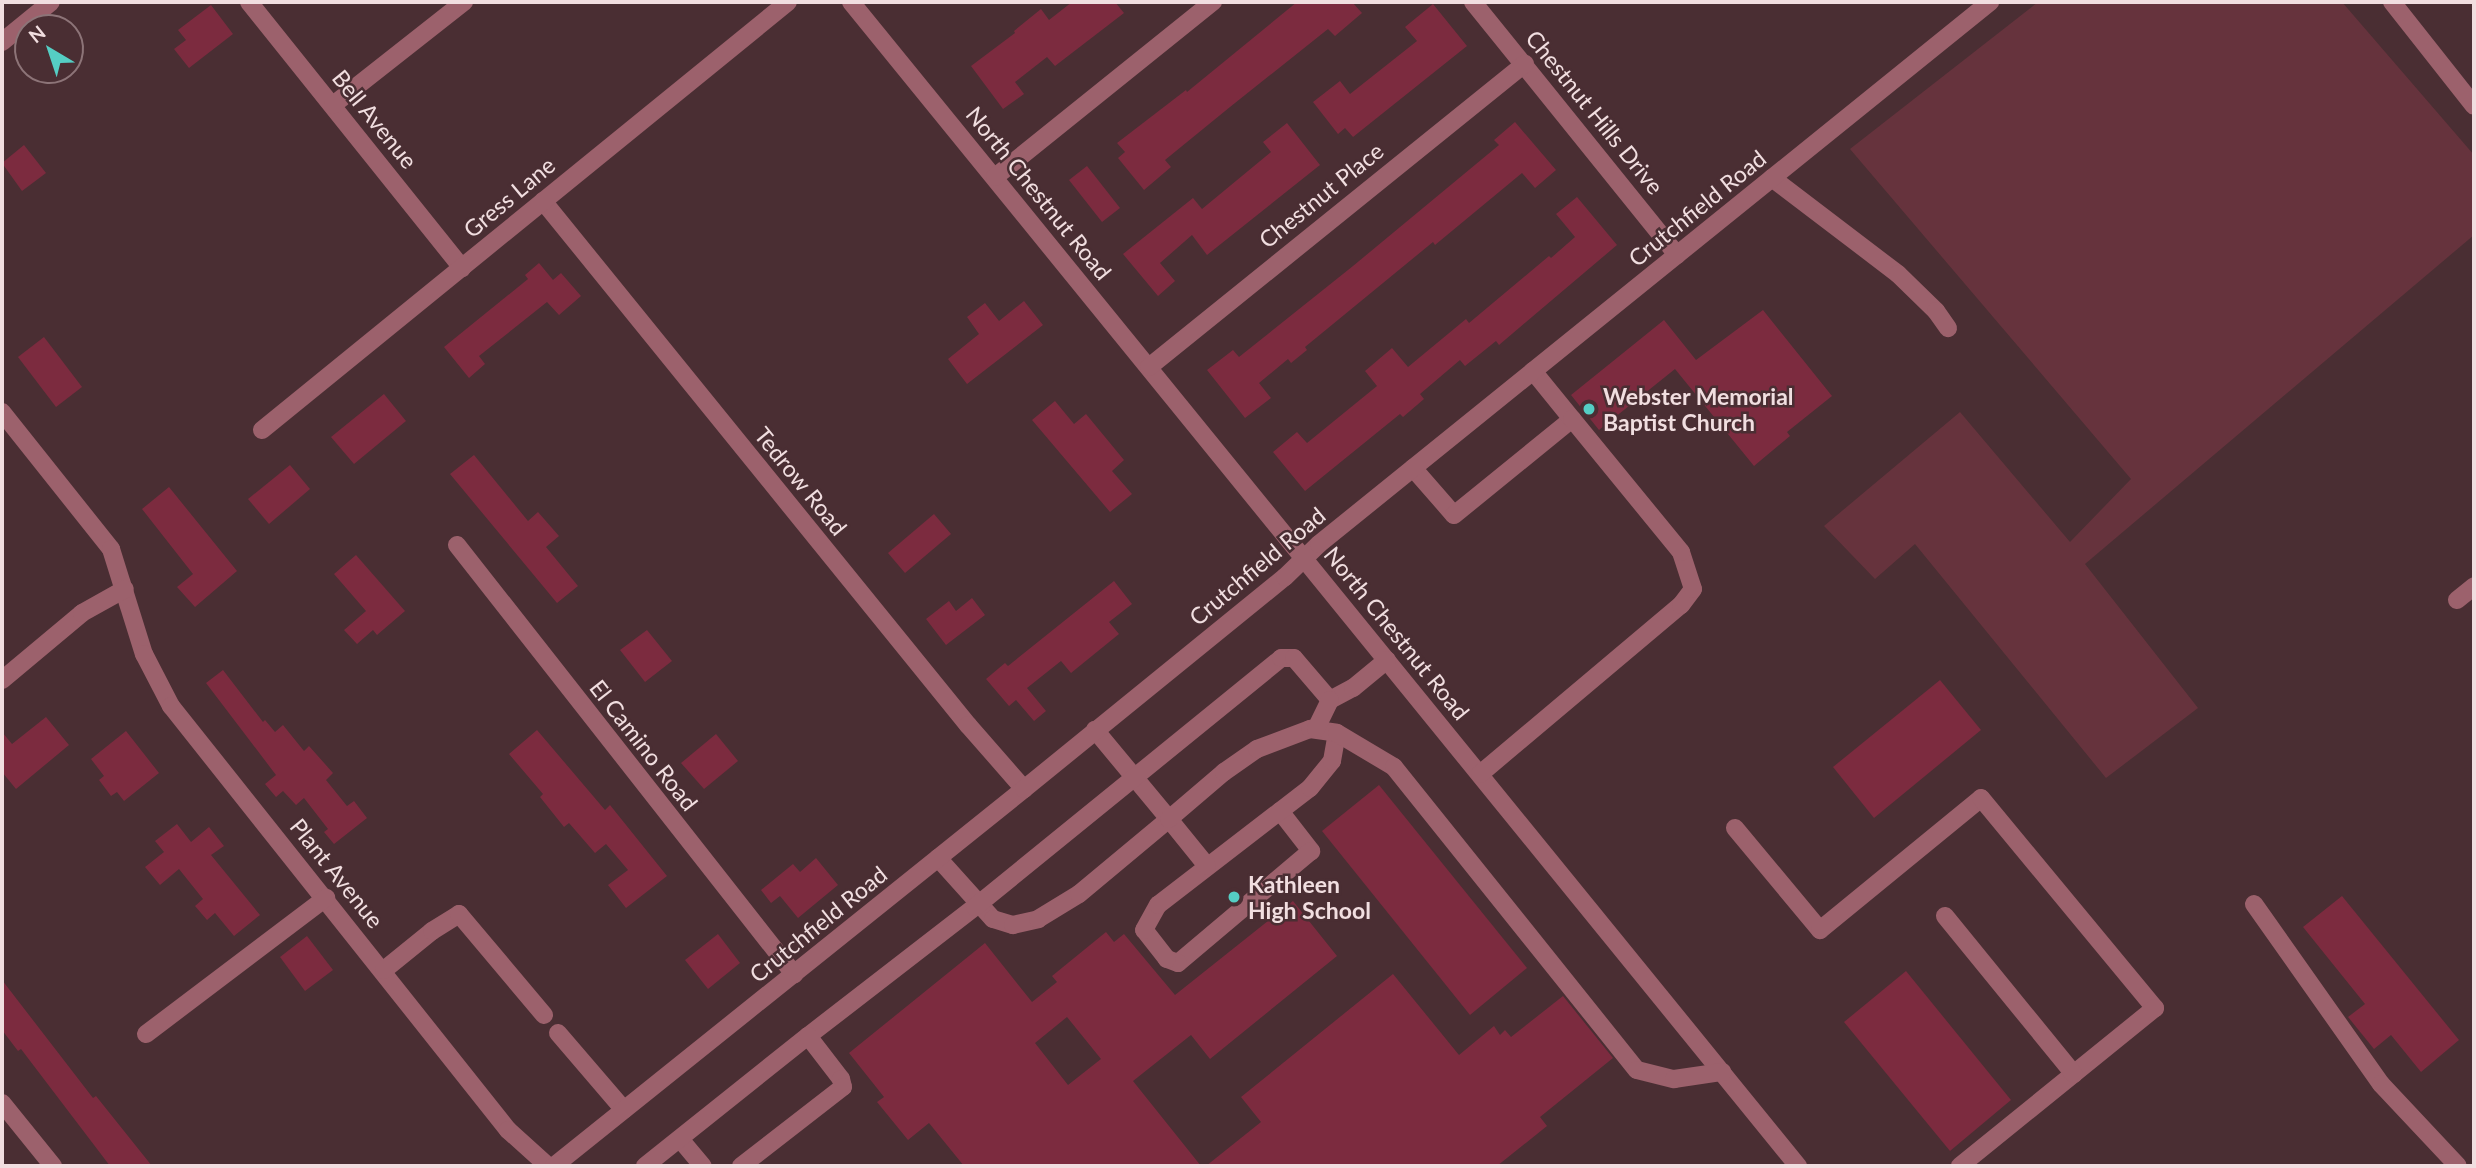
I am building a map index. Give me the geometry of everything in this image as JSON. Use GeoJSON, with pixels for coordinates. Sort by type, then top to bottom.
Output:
{"type":"FeatureCollection","features":[{"type":"Feature","properties":{"kind":"street"},"geometry":{"type":"LineString","coordinates":[[2,42],[51,2]]}},
{"type":"Feature","properties":{"kind":"street","name":"Bell Avenue"},"geometry":{"type":"LineString","coordinates":[[249,2],[462,268]]}},
{"type":"Feature","properties":{"kind":"street"},"geometry":{"type":"LineString","coordinates":[[333,106],[464,2]]}},
{"type":"Feature","properties":{"kind":"street","name":"Gress Lane"},"geometry":{"type":"LineString","coordinates":[[262,430],[788,2]]}},
{"type":"Feature","properties":{"kind":"street","name":"North Chestnut Road"},"geometry":{"type":"LineString","coordinates":[[851,2],[1798,1166]]}},
{"type":"Feature","properties":{"kind":"street"},"geometry":{"type":"LineString","coordinates":[[995,177],[1213,2]]}},
{"type":"Feature","properties":{"kind":"street","name":"Chestnut Hills Drive"},"geometry":{"type":"LineString","coordinates":[[1473,2],[1677,255]]}},
{"type":"Feature","properties":{"kind":"street","name":"Crutchfield Road"},"geometry":{"type":"LineString","coordinates":[[554,1166],[1024,789],[1413,468],[1990,2]]}},
{"type":"Feature","properties":{"kind":"street"},"geometry":{"type":"LineString","coordinates":[[2392,2],[2474,106]]}},
{"type":"Feature","properties":{"kind":"street","name":"Chestnut Place"},"geometry":{"type":"LineString","coordinates":[[1149,367],[1525,64]]}},
{"type":"Feature","properties":{"kind":"street"},"geometry":{"type":"LineString","coordinates":[[1772,178],[1898,274],[1937,311],[1948,328]]}},
{"type":"Feature","properties":{"kind":"street","name":"Tedrow Road"},"geometry":{"type":"LineString","coordinates":[[543,201],[968,725],[1024,789]]}},
{"type":"Feature","properties":{"kind":"street"},"geometry":{"type":"LineString","coordinates":[[1480,774],[1681,606],[1693,589],[1681,552],[1533,371]]}},
{"type":"Feature","properties":{"kind":"street","name":"Plant Avenue"},"geometry":{"type":"LineString","coordinates":[[2,412],[111,549],[144,654],[171,706],[509,1130],[548,1166]]}},
{"type":"Feature","properties":{"kind":"street"},"geometry":{"type":"LineString","coordinates":[[1413,468],[1454,515],[1572,419]]}},
{"type":"Feature","properties":{"kind":"street","name":"El Camino Road"},"geometry":{"type":"LineString","coordinates":[[457,545],[794,974]]}},
{"type":"Feature","properties":{"kind":"street"},"geometry":{"type":"LineString","coordinates":[[2457,600],[2474,586]]}},
{"type":"Feature","properties":{"kind":"street"},"geometry":{"type":"LineString","coordinates":[[2,680],[82,613],[125,589]]}},
{"type":"Feature","properties":{"kind":"street"},"geometry":{"type":"LineString","coordinates":[[645,1166],[979,904],[1281,658],[1294,659],[1329,700]]}},
{"type":"Feature","properties":{"kind":"street"},"geometry":{"type":"LineString","coordinates":[[1316,729],[1329,700],[1353,688],[1387,660]]}},
{"type":"Feature","properties":{"kind":"street"},"geometry":{"type":"LineString","coordinates":[[938,858],[993,919],[1013,925],[1038,919],[1079,894],[1224,772],[1257,749],[1316,729],[1337,733],[1394,767],[1637,1070],[1674,1079],[1722,1072]]}},
{"type":"Feature","properties":{"kind":"street"},"geometry":{"type":"LineString","coordinates":[[1095,730],[1207,866]]}},
{"type":"Feature","properties":{"kind":"street"},"geometry":{"type":"LineString","coordinates":[[1280,811],[1311,851],[1178,963],[1167,959],[1144,930],[1158,905],[1207,866],[1310,788],[1332,761],[1337,733]]}},
{"type":"Feature","properties":{"kind":"street"},"geometry":{"type":"LineString","coordinates":[[1735,828],[1820,930],[1982,798],[2155,1008],[1960,1166]]}},
{"type":"Feature","properties":{"kind":"street"},"geometry":{"type":"LineString","coordinates":[[146,1034],[326,898]]}},
{"type":"Feature","properties":{"kind":"street"},"geometry":{"type":"LineString","coordinates":[[2254,904],[2381,1084],[2458,1166]]}},
{"type":"Feature","properties":{"kind":"street"},"geometry":{"type":"LineString","coordinates":[[384,970],[432,931],[459,914],[544,1015]]}},
{"type":"Feature","properties":{"kind":"street"},"geometry":{"type":"LineString","coordinates":[[1945,916],[2074,1074]]}},
{"type":"Feature","properties":{"kind":"street"},"geometry":{"type":"LineString","coordinates":[[558,1033],[624,1110]]}},
{"type":"Feature","properties":{"kind":"street"},"geometry":{"type":"LineString","coordinates":[[741,1166],[843,1087],[841,1079],[808,1036]]}},
{"type":"Feature","properties":{"kind":"street"},"geometry":{"type":"LineString","coordinates":[[2,1103],[53,1166]]}},
{"type":"Feature","properties":{"kind":"street"},"geometry":{"type":"LineString","coordinates":[[680,1139],[703,1166]]}},
{"type":"Feature","properties":{"kind":"shaded area"},"geometry":{"type":"Polygon","coordinates":[[[2038,2],[2342,2],[2474,155],[2474,235],[2085,564],[2198,708],[2106,778],[1915,544],[1875,579],[1824,526],[1960,412],[2070,542],[2131,479],[1850,149],[2038,2]]]}},
{"type":"Feature","properties":{"kind":"building"},"geometry":{"type":"Polygon","coordinates":[[[1072,2],[1115,2],[1124,13],[1055,66],[1047,57],[1015,82],[1024,94],[1003,109],[971,66],[1015,33],[1014,31],[1041,9],[1049,20],[1072,2]]]}},
{"type":"Feature","properties":{"kind":"building"},"geometry":{"type":"Polygon","coordinates":[[[1297,2],[1352,2],[1362,13],[1335,36],[1328,29],[1230,107],[1165,160],[1171,167],[1144,190],[1118,158],[1125,152],[1117,143],[1186,90],[1187,92],[1297,2]]]}},
{"type":"Feature","properties":{"kind":"building"},"geometry":{"type":"Polygon","coordinates":[[[1433,4],[1467,46],[1353,137],[1345,128],[1338,134],[1313,102],[1340,81],[1350,94],[1417,41],[1405,27],[1433,4]]]}},
{"type":"Feature","properties":{"kind":"building"},"geometry":{"type":"Polygon","coordinates":[[[211,5],[233,34],[189,68],[174,49],[186,40],[178,30],[211,5]]]}},
{"type":"Feature","properties":{"kind":"building"},"geometry":{"type":"Polygon","coordinates":[[[1515,122],[1556,170],[1535,188],[1522,173],[1435,245],[1433,242],[1305,347],[1307,350],[1291,363],[1288,359],[1259,383],[1271,398],[1245,418],[1207,370],[1233,350],[1239,357],[1353,266],[1499,145],[1494,140],[1515,122]]]}},
{"type":"Feature","properties":{"kind":"building"},"geometry":{"type":"Polygon","coordinates":[[[1287,123],[1320,165],[1207,255],[1192,235],[1160,263],[1175,281],[1158,296],[1123,254],[1193,198],[1202,209],[1271,152],[1263,142],[1287,123]]]}},
{"type":"Feature","properties":{"kind":"building"},"geometry":{"type":"Polygon","coordinates":[[[24,145],[46,173],[22,191],[2,163],[24,145]]]}},
{"type":"Feature","properties":{"kind":"building"},"geometry":{"type":"Polygon","coordinates":[[[1087,166],[1120,208],[1102,222],[1069,180],[1087,166]]]}},
{"type":"Feature","properties":{"kind":"building"},"geometry":{"type":"Polygon","coordinates":[[[1577,197],[1617,245],[1499,345],[1496,341],[1465,366],[1460,360],[1420,394],[1424,399],[1403,417],[1400,414],[1305,491],[1273,452],[1297,432],[1307,443],[1377,386],[1365,371],[1392,348],[1408,367],[1466,319],[1469,323],[1549,256],[1551,258],[1575,237],[1556,214],[1577,197]]]}},
{"type":"Feature","properties":{"kind":"building"},"geometry":{"type":"Polygon","coordinates":[[[539,263],[553,280],[561,273],[581,296],[559,315],[547,302],[479,356],[485,364],[469,378],[444,347],[528,279],[525,275],[539,263]]]}},
{"type":"Feature","properties":{"kind":"building"},"geometry":{"type":"Polygon","coordinates":[[[1024,301],[1043,325],[967,384],[948,359],[979,334],[967,317],[985,303],[999,321],[1024,301]]]}},
{"type":"Feature","properties":{"kind":"building"},"geometry":{"type":"Polygon","coordinates":[[[1763,310],[1832,396],[1787,432],[1790,436],[1754,466],[1675,369],[1599,430],[1571,395],[1664,320],[1696,360],[1763,310]]]}},
{"type":"Feature","properties":{"kind":"building"},"geometry":{"type":"Polygon","coordinates":[[[44,337],[82,387],[56,407],[18,357],[44,337]]]}},
{"type":"Feature","properties":{"kind":"building"},"geometry":{"type":"Polygon","coordinates":[[[384,394],[406,421],[354,464],[331,437],[384,394]]]}},
{"type":"Feature","properties":{"kind":"building"},"geometry":{"type":"Polygon","coordinates":[[[1055,401],[1074,424],[1086,414],[1124,460],[1112,471],[1132,494],[1110,512],[1032,420],[1055,401]]]}},
{"type":"Feature","properties":{"kind":"building"},"geometry":{"type":"Polygon","coordinates":[[[474,455],[528,521],[538,512],[559,536],[546,547],[578,586],[557,603],[450,474],[474,455]]]}},
{"type":"Feature","properties":{"kind":"building"},"geometry":{"type":"Polygon","coordinates":[[[290,465],[310,489],[269,524],[248,499],[290,465]]]}},
{"type":"Feature","properties":{"kind":"building"},"geometry":{"type":"Polygon","coordinates":[[[169,487],[237,571],[195,607],[177,587],[193,574],[142,509],[169,487]]]}},
{"type":"Feature","properties":{"kind":"building"},"geometry":{"type":"Polygon","coordinates":[[[934,514],[951,534],[905,573],[888,553],[934,514]]]}},
{"type":"Feature","properties":{"kind":"building"},"geometry":{"type":"Polygon","coordinates":[[[356,555],[405,611],[377,635],[373,630],[357,644],[344,630],[366,611],[334,574],[356,555]]]}},
{"type":"Feature","properties":{"kind":"building"},"geometry":{"type":"Polygon","coordinates":[[[1114,581],[1132,604],[1109,622],[1119,634],[1071,673],[1061,661],[1027,688],[1046,711],[1034,721],[1016,700],[1009,706],[986,679],[1005,663],[1008,666],[1114,581]]]}},
{"type":"Feature","properties":{"kind":"building"},"geometry":{"type":"Polygon","coordinates":[[[972,598],[985,615],[946,645],[926,619],[949,601],[956,611],[972,598]]]}},
{"type":"Feature","properties":{"kind":"building"},"geometry":{"type":"Polygon","coordinates":[[[647,630],[672,661],[645,682],[620,650],[647,630]]]}},
{"type":"Feature","properties":{"kind":"building"},"geometry":{"type":"Polygon","coordinates":[[[223,670],[263,722],[265,720],[275,732],[283,725],[304,751],[309,746],[333,773],[326,780],[347,806],[354,801],[367,818],[334,844],[324,832],[328,829],[304,798],[296,805],[283,791],[276,797],[265,784],[276,775],[206,683],[223,670]]]}},
{"type":"Feature","properties":{"kind":"building"},"geometry":{"type":"Polygon","coordinates":[[[1940,680],[1981,730],[1874,818],[1833,767],[1940,680]]]}},
{"type":"Feature","properties":{"kind":"building"},"geometry":{"type":"Polygon","coordinates":[[[46,717],[69,745],[16,789],[2,772],[2,732],[12,744],[46,717]]]}},
{"type":"Feature","properties":{"kind":"building"},"geometry":{"type":"Polygon","coordinates":[[[537,730],[605,810],[610,805],[667,876],[626,908],[608,885],[628,870],[606,844],[595,853],[569,823],[564,827],[540,797],[543,794],[509,754],[537,730]]]}},
{"type":"Feature","properties":{"kind":"building"},"geometry":{"type":"Polygon","coordinates":[[[126,731],[159,773],[124,801],[117,792],[111,796],[99,780],[104,776],[91,759],[126,731]]]}},
{"type":"Feature","properties":{"kind":"building"},"geometry":{"type":"Polygon","coordinates":[[[716,734],[738,761],[704,789],[681,763],[716,734]]]}},
{"type":"Feature","properties":{"kind":"building"},"geometry":{"type":"Polygon","coordinates":[[[1379,785],[1527,968],[1470,1015],[1322,831],[1379,785]]]}},
{"type":"Feature","properties":{"kind":"building"},"geometry":{"type":"Polygon","coordinates":[[[177,824],[191,842],[209,827],[224,846],[211,855],[260,915],[234,936],[215,913],[207,920],[195,906],[203,899],[179,869],[160,885],[145,867],[164,852],[155,841],[177,824]]]}},
{"type":"Feature","properties":{"kind":"building"},"geometry":{"type":"Polygon","coordinates":[[[816,858],[838,885],[798,918],[780,896],[771,903],[761,890],[793,864],[800,872],[816,858]]]}},
{"type":"Feature","properties":{"kind":"building"},"geometry":{"type":"Polygon","coordinates":[[[2342,896],[2459,1040],[2421,1072],[2391,1035],[2374,1049],[2348,1017],[2365,1004],[2303,927],[2342,896]]]}},
{"type":"Feature","properties":{"kind":"building"},"geometry":{"type":"Polygon","coordinates":[[[1293,901],[1337,956],[1210,1059],[1191,1035],[1133,1081],[1201,1166],[964,1166],[929,1123],[908,1140],[877,1102],[884,1097],[849,1053],[985,943],[1032,1002],[1057,982],[1052,976],[1106,932],[1114,942],[1124,934],[1175,995],[1293,901]],[[1067,1017],[1035,1043],[1068,1085],[1101,1059],[1067,1017]]]}},
{"type":"Feature","properties":{"kind":"building"},"geometry":{"type":"Polygon","coordinates":[[[718,934],[740,963],[708,989],[685,960],[718,934]]]}},
{"type":"Feature","properties":{"kind":"building"},"geometry":{"type":"Polygon","coordinates":[[[307,936],[333,970],[305,991],[280,957],[307,936]]]}},
{"type":"Feature","properties":{"kind":"building"},"geometry":{"type":"Polygon","coordinates":[[[1906,971],[2011,1100],[1950,1151],[1844,1022],[1906,971]]]}},
{"type":"Feature","properties":{"kind":"building"},"geometry":{"type":"Polygon","coordinates":[[[1393,974],[1459,1055],[1494,1026],[1500,1035],[1505,1030],[1511,1037],[1563,996],[1613,1058],[1540,1117],[1547,1126],[1497,1166],[1206,1166],[1261,1122],[1241,1097],[1393,974]]]}},
{"type":"Feature","properties":{"kind":"building"},"geometry":{"type":"Polygon","coordinates":[[[2,980],[93,1098],[96,1096],[152,1166],[110,1166],[21,1049],[18,1051],[2,1030],[2,980]]]}},
{"type":"Feature","properties":{"kind":"place","name":"Webster Memorial Baptist Church"},"geometry":{"type":"Point","coordinates":[1589,409]}},
{"type":"Feature","properties":{"kind":"place","name":"Kathleen High School"},"geometry":{"type":"Point","coordinates":[1234,897]}}]}
